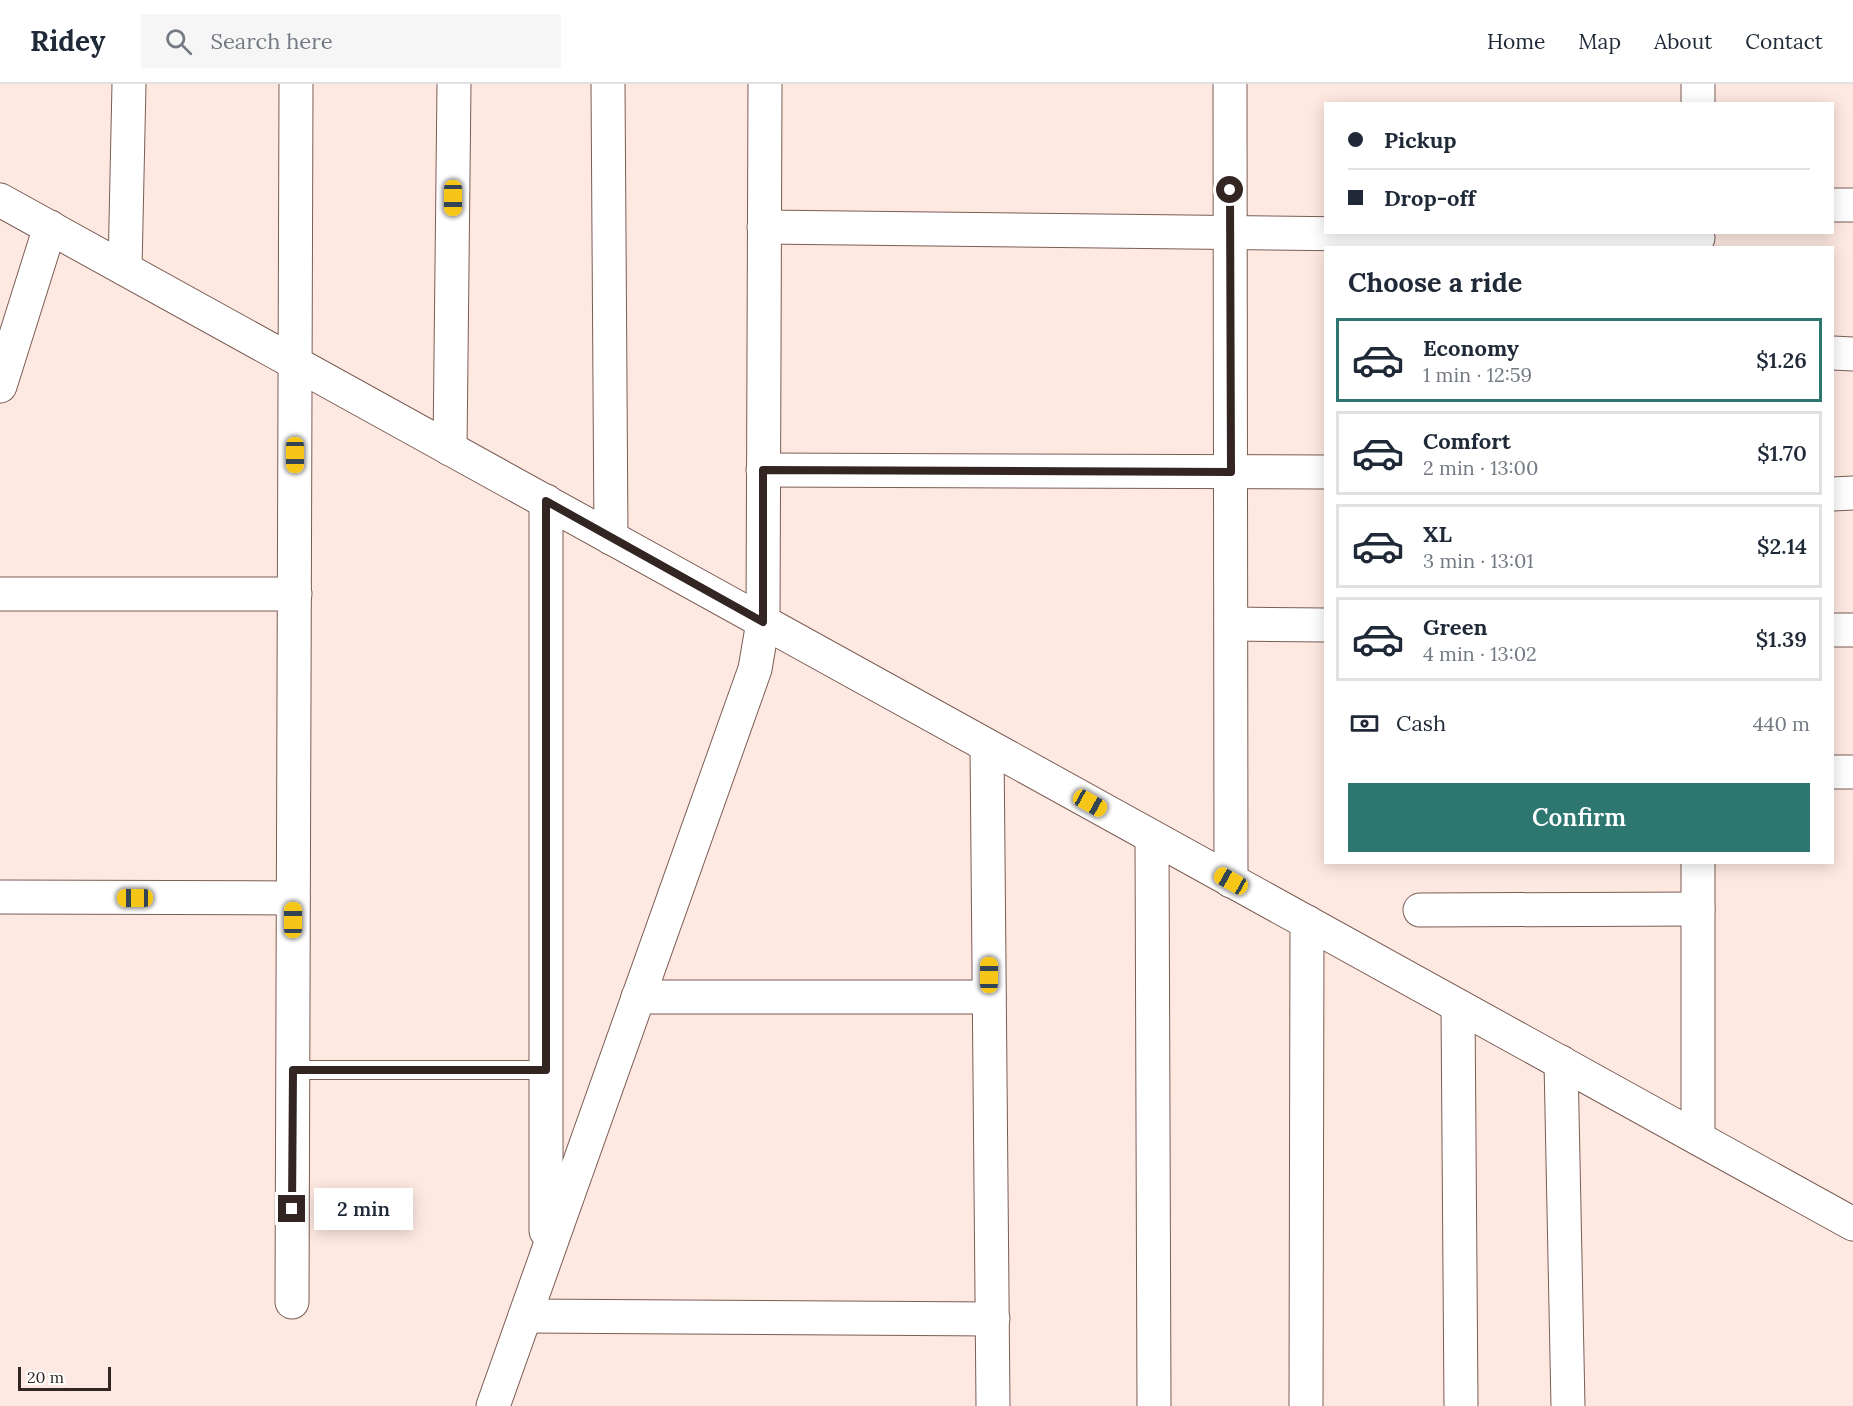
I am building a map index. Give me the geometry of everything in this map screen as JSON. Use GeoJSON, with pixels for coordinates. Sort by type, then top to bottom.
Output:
{"type":"FeatureCollection","features":[{"type":"Feature","properties":{"kind":"street"},"geometry":{"type":"LineString","coordinates":[[126,269],[129,84]]}},
{"type":"Feature","properties":{"kind":"street"},"geometry":{"type":"LineString","coordinates":[[292,1302],[296,84]]}},
{"type":"Feature","properties":{"kind":"street"},"geometry":{"type":"LineString","coordinates":[[450,449],[454,84]]}},
{"type":"Feature","properties":{"kind":"street"},"geometry":{"type":"LineString","coordinates":[[608,84],[611,538]]}},
{"type":"Feature","properties":{"kind":"street"},"geometry":{"type":"LineString","coordinates":[[493,1406],[755,669],[763,622],[765,84]]}},
{"type":"Feature","properties":{"kind":"street"},"geometry":{"type":"LineString","coordinates":[[1230,84],[1231,881]]}},
{"type":"Feature","properties":{"kind":"street"},"geometry":{"type":"LineString","coordinates":[[1698,84],[1698,102]]}},
{"type":"Feature","properties":{"kind":"street"},"geometry":{"type":"LineString","coordinates":[[0,200],[1853,1224]]}},
{"type":"Feature","properties":{"kind":"street"},"geometry":{"type":"LineString","coordinates":[[1834,205],[1853,205]]}},
{"type":"Feature","properties":{"kind":"street"},"geometry":{"type":"LineString","coordinates":[[0,386],[50,227]]}},
{"type":"Feature","properties":{"kind":"street"},"geometry":{"type":"LineString","coordinates":[[764,227],[1698,239]]}},
{"type":"Feature","properties":{"kind":"street"},"geometry":{"type":"LineString","coordinates":[[1834,353],[1853,354]]}},
{"type":"Feature","properties":{"kind":"street"},"geometry":{"type":"LineString","coordinates":[[763,470],[1324,472]]}},
{"type":"Feature","properties":{"kind":"street"},"geometry":{"type":"LineString","coordinates":[[1834,494],[1853,493]]}},
{"type":"Feature","properties":{"kind":"street"},"geometry":{"type":"LineString","coordinates":[[546,501],[546,1256]]}},
{"type":"Feature","properties":{"kind":"street"},"geometry":{"type":"LineString","coordinates":[[0,594],[295,594]]}},
{"type":"Feature","properties":{"kind":"street"},"geometry":{"type":"LineString","coordinates":[[1231,624],[1324,625]]}},
{"type":"Feature","properties":{"kind":"street"},"geometry":{"type":"LineString","coordinates":[[1834,630],[1853,630]]}},
{"type":"Feature","properties":{"kind":"street"},"geometry":{"type":"LineString","coordinates":[[987,746],[993,1406]]}},
{"type":"Feature","properties":{"kind":"street"},"geometry":{"type":"LineString","coordinates":[[1834,772],[1853,772]]}},
{"type":"Feature","properties":{"kind":"street"},"geometry":{"type":"LineString","coordinates":[[1152,837],[1154,1406]]}},
{"type":"Feature","properties":{"kind":"street"},"geometry":{"type":"LineString","coordinates":[[1698,864],[1698,1138]]}},
{"type":"Feature","properties":{"kind":"street"},"geometry":{"type":"LineString","coordinates":[[0,897],[293,898]]}},
{"type":"Feature","properties":{"kind":"street"},"geometry":{"type":"LineString","coordinates":[[1420,910],[1698,909]]}},
{"type":"Feature","properties":{"kind":"street"},"geometry":{"type":"LineString","coordinates":[[1306,1406],[1307,922]]}},
{"type":"Feature","properties":{"kind":"street"},"geometry":{"type":"LineString","coordinates":[[638,997],[990,997]]}},
{"type":"Feature","properties":{"kind":"street"},"geometry":{"type":"LineString","coordinates":[[1458,1006],[1461,1406]]}},
{"type":"Feature","properties":{"kind":"street"},"geometry":{"type":"LineString","coordinates":[[1561,1062],[1568,1406]]}},
{"type":"Feature","properties":{"kind":"street"},"geometry":{"type":"LineString","coordinates":[[525,1316],[993,1319]]}},
{"type":"Feature","properties":{"kind":"lane"},"geometry":{"type":"LineString","coordinates":[[293,1070],[546,1070]]}},
{"type":"Feature","properties":{"kind":"route"},"geometry":{"type":"LineString","coordinates":[[292,1209],[293,1070],[546,1070],[546,501],[763,622],[763,470],[1231,472],[1230,190]]}}]}
